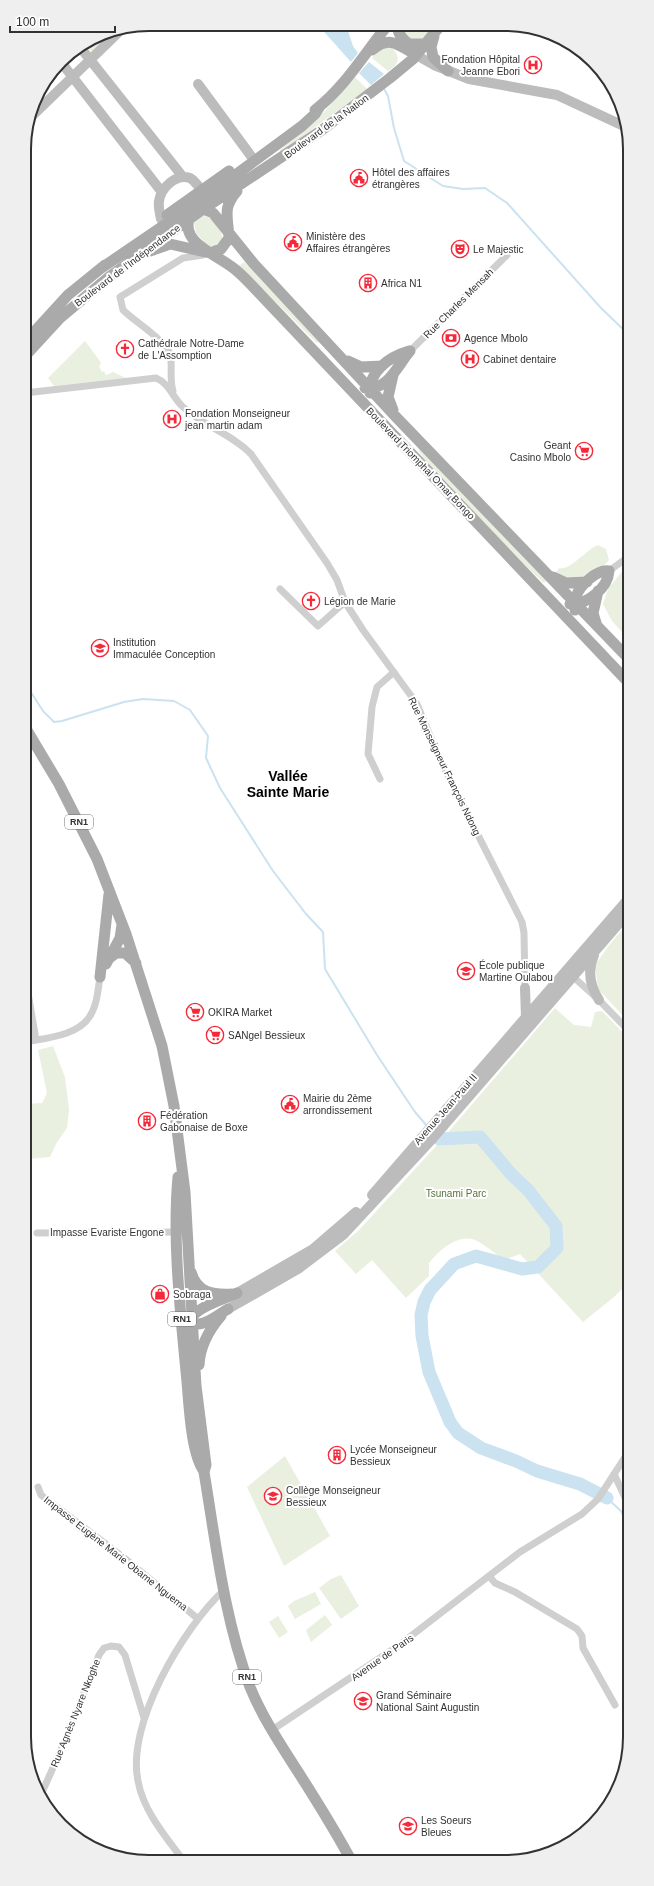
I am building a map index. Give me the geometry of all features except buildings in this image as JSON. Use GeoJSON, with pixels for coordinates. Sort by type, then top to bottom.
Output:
{"type":"FeatureCollection","features":[{"type":"Feature","properties":{"kind":"main road","name":"Boulevard de la Nation"},"geometry":{"type":"LineString","coordinates":[[188,199],[320,106],[365,57],[383,31]]}},
{"type":"Feature","properties":{"kind":"main road"},"geometry":{"type":"LineString","coordinates":[[399,31],[409,44],[426,44]]}},
{"type":"Feature","properties":{"kind":"main road","name":"Boulevard de la Nation"},"geometry":{"type":"LineString","coordinates":[[196,212],[246,181],[322,130],[373,92],[395,75],[416,55],[436,31]]}},
{"type":"Feature","properties":{"kind":"main road"},"geometry":{"type":"LineString","coordinates":[[437,31],[432,55],[448,72]]}},
{"type":"Feature","properties":{"kind":"main road"},"geometry":{"type":"LineString","coordinates":[[38,111],[116,36]]}},
{"type":"Feature","properties":{"kind":"main road"},"geometry":{"type":"LineString","coordinates":[[365,57],[384,42],[390,42],[448,72],[478,82],[522,88],[557,95],[621,125]]}},
{"type":"Feature","properties":{"kind":"main road"},"geometry":{"type":"LineString","coordinates":[[395,75],[403,59],[400,46]]}},
{"type":"Feature","properties":{"kind":"main road"},"geometry":{"type":"LineString","coordinates":[[84,51],[183,177]]}},
{"type":"Feature","properties":{"kind":"main road"},"geometry":{"type":"LineString","coordinates":[[65,67],[161,191]]}},
{"type":"Feature","properties":{"kind":"main road"},"geometry":{"type":"LineString","coordinates":[[198,84],[251,156]]}},
{"type":"Feature","properties":{"kind":"main road"},"geometry":{"type":"LineString","coordinates":[[210,254],[189,233],[196,212],[204,197],[302,126],[315,114],[320,106]]}},
{"type":"Feature","properties":{"kind":"main road"},"geometry":{"type":"LineString","coordinates":[[161,219],[158,202],[161,191],[173,180],[183,177],[191,178],[201,189]]}},
{"type":"Feature","properties":{"kind":"main road"},"geometry":{"type":"LineString","coordinates":[[138,255],[170,244],[184,246],[210,254],[219,251],[225,246],[229,238],[226,218],[228,203],[246,181]]}},
{"type":"Feature","properties":{"kind":"main road","name":"Boulevard de l'Indépendance"},"geometry":{"type":"LineString","coordinates":[[31,335],[64,298],[161,219],[188,199]]}},
{"type":"Feature","properties":{"kind":"main road"},"geometry":{"type":"LineString","coordinates":[[100,269],[176,216],[187,210],[216,215],[228,231]]}},
{"type":"Feature","properties":{"kind":"main road","name":"Boulevard de l'Indépendance"},"geometry":{"type":"LineString","coordinates":[[31,349],[60,318],[138,255],[196,212]]}},
{"type":"Feature","properties":{"kind":"main road","name":"Boulevard Triomphal Omar Bongo"},"geometry":{"type":"LineString","coordinates":[[228,231],[247,256],[341,356],[396,418],[623,653]]}},
{"type":"Feature","properties":{"kind":"main road","name":"Boulevard Triomphal Omar Bongo"},"geometry":{"type":"LineString","coordinates":[[210,254],[232,267],[273,308],[623,676]]}},
{"type":"Feature","properties":{"kind":"main road"},"geometry":{"type":"LineString","coordinates":[[232,267],[247,256]]}},
{"type":"Feature","properties":{"kind":"main road"},"geometry":{"type":"LineString","coordinates":[[273,308],[301,332],[352,381],[360,386],[370,388],[379,386],[393,374],[410,351]]}},
{"type":"Feature","properties":{"kind":"main road"},"geometry":{"type":"LineString","coordinates":[[410,351],[399,355],[382,366],[371,379],[370,388],[373,403],[412,447],[426,469]]}},
{"type":"Feature","properties":{"kind":"main road"},"geometry":{"type":"LineString","coordinates":[[341,356],[358,366],[382,366]]}},
{"type":"Feature","properties":{"kind":"main road"},"geometry":{"type":"LineString","coordinates":[[393,374],[388,397],[396,418]]}},
{"type":"Feature","properties":{"kind":"main road"},"geometry":{"type":"LineString","coordinates":[[509,556],[561,601],[575,604],[584,602],[599,590],[608,579],[609,570],[600,572],[587,582],[576,595],[575,604],[578,620],[604,649],[618,671]]}},
{"type":"Feature","properties":{"kind":"main road"},"geometry":{"type":"LineString","coordinates":[[545,572],[563,583],[574,584],[587,582]]}},
{"type":"Feature","properties":{"kind":"main road"},"geometry":{"type":"LineString","coordinates":[[599,590],[594,602],[593,613],[600,630]]}},
{"type":"Feature","properties":{"kind":"main road","name":"RN1"},"geometry":{"type":"LineString","coordinates":[[31,738],[85,833],[109,889],[136,963],[167,1066],[174,1106],[179,1161],[176,1193],[180,1235],[189,1398],[198,1464],[204,1472]]}},
{"type":"Feature","properties":{"kind":"main road"},"geometry":{"type":"LineString","coordinates":[[100,977],[106,954],[109,889]]}},
{"type":"Feature","properties":{"kind":"main road","name":"Avenue Jean-Paul II"},"geometry":{"type":"LineString","coordinates":[[237,1293],[307,1253],[335,1231],[370,1197],[432,1131],[570,973],[623,906]]}},
{"type":"Feature","properties":{"kind":"main road","name":"Avenue Jean-Paul II"},"geometry":{"type":"LineString","coordinates":[[228,1309],[279,1281],[321,1253],[365,1212],[544,996],[598,946],[623,919]]}},
{"type":"Feature","properties":{"kind":"main road"},"geometry":{"type":"LineString","coordinates":[[106,954],[106,941],[112,932],[123,930]]}},
{"type":"Feature","properties":{"kind":"main road"},"geometry":{"type":"LineString","coordinates":[[598,946],[591,964],[590,976],[592,985],[599,1000]]}},
{"type":"Feature","properties":{"kind":"main road"},"geometry":{"type":"LineString","coordinates":[[106,954],[116,952],[125,954],[136,963]]}},
{"type":"Feature","properties":{"kind":"main road"},"geometry":{"type":"LineString","coordinates":[[525,988],[533,997],[544,996]]}},
{"type":"Feature","properties":{"kind":"main road"},"geometry":{"type":"LineString","coordinates":[[525,988],[526,1017]]}},
{"type":"Feature","properties":{"kind":"main road"},"geometry":{"type":"LineString","coordinates":[[180,1235],[184,1314],[190,1320],[202,1323],[228,1309]]}},
{"type":"Feature","properties":{"kind":"main road","name":"RN1"},"geometry":{"type":"LineString","coordinates":[[180,1235],[187,1259],[190,1320],[199,1418],[206,1465],[204,1472],[224,1590],[236,1643],[251,1688],[272,1730],[336,1832],[348,1855]]}},
{"type":"Feature","properties":{"kind":"main road"},"geometry":{"type":"LineString","coordinates":[[187,1259],[194,1281],[202,1290],[215,1294],[237,1293]]}},
{"type":"Feature","properties":{"kind":"main road"},"geometry":{"type":"LineString","coordinates":[[189,1398],[185,1336],[190,1320],[199,1310],[237,1293]]}},
{"type":"Feature","properties":{"kind":"main road"},"geometry":{"type":"LineString","coordinates":[[199,1418],[201,1350],[213,1326],[228,1309]]}},
{"type":"Feature","properties":{"kind":"street"},"geometry":{"type":"LineString","coordinates":[[176,398],[171,384],[170,357],[168,349],[162,342],[122,310],[120,297],[177,262],[197,255],[210,254]]}},
{"type":"Feature","properties":{"kind":"street","name":"Rue Charles Mensah"},"geometry":{"type":"LineString","coordinates":[[410,351],[507,255]]}},
{"type":"Feature","properties":{"kind":"street","name":"Rue Monseigneur François Ndong"},"geometry":{"type":"LineString","coordinates":[[31,392],[156,378],[167,386],[182,406],[210,426],[244,446],[251,454],[327,563],[337,580],[345,602],[362,630],[417,704],[441,762],[522,922],[524,934],[525,988]]}},
{"type":"Feature","properties":{"kind":"street"},"geometry":{"type":"LineString","coordinates":[[609,570],[623,560]]}},
{"type":"Feature","properties":{"kind":"street"},"geometry":{"type":"LineString","coordinates":[[280,589],[318,626],[345,602]]}},
{"type":"Feature","properties":{"kind":"street"},"geometry":{"type":"LineString","coordinates":[[380,780],[368,754],[372,707],[377,687],[394,672]]}},
{"type":"Feature","properties":{"kind":"street"},"geometry":{"type":"LineString","coordinates":[[570,973],[623,1025]]}},
{"type":"Feature","properties":{"kind":"street"},"geometry":{"type":"LineString","coordinates":[[31,1041],[70,1031],[88,1020],[94,1006],[100,977]]}},
{"type":"Feature","properties":{"kind":"street"},"geometry":{"type":"LineString","coordinates":[[31,1010],[36,1040]]}},
{"type":"Feature","properties":{"kind":"street","name":"Impasse Evariste Engone"},"geometry":{"type":"LineString","coordinates":[[37,1233],[180,1235]]}},
{"type":"Feature","properties":{"kind":"street","name":"Avenue de Paris"},"geometry":{"type":"LineString","coordinates":[[272,1730],[398,1646],[531,1545],[575,1519],[598,1500],[623,1460]]}},
{"type":"Feature","properties":{"kind":"street"},"geometry":{"type":"LineString","coordinates":[[614,1474],[623,1493]]}},
{"type":"Feature","properties":{"kind":"street","name":"Impasse Eugène Marie Obame Nguema"},"geometry":{"type":"LineString","coordinates":[[38,1487],[41,1495],[100,1539],[197,1618]]}},
{"type":"Feature","properties":{"kind":"street"},"geometry":{"type":"LineString","coordinates":[[489,1576],[495,1583],[515,1592],[577,1629],[582,1636],[583,1648],[615,1706]]}},
{"type":"Feature","properties":{"kind":"street"},"geometry":{"type":"LineString","coordinates":[[180,1855],[146,1806],[138,1782],[135,1760],[144,1718],[162,1678],[197,1618],[224,1590]]}},
{"type":"Feature","properties":{"kind":"street","name":"Rue Agnès Nyare Nkoghe"},"geometry":{"type":"LineString","coordinates":[[44,1789],[64,1743],[99,1655],[104,1648],[110,1646],[119,1647],[125,1655],[144,1718]]}},
{"type":"Feature","properties":{"kind":"green space"},"geometry":{"type":"Polygon","coordinates":[[[403,31],[430,31],[422,40],[407,39],[403,31]]]}},
{"type":"Feature","properties":{"kind":"green space"},"geometry":{"type":"Polygon","coordinates":[[[103,40],[92,52],[89,48],[103,40]]]}},
{"type":"Feature","properties":{"kind":"green space"},"geometry":{"type":"Polygon","coordinates":[[[391,47],[396,53],[398,60],[395,66],[388,71],[372,58],[376,52],[391,47]]]}},
{"type":"Feature","properties":{"kind":"green space"},"geometry":{"type":"Polygon","coordinates":[[[355,77],[367,89],[281,152],[280,150],[323,113],[355,77]]]}},
{"type":"Feature","properties":{"kind":"green space"},"geometry":{"type":"Polygon","coordinates":[[[203,216],[214,221],[221,231],[222,239],[217,246],[208,246],[196,233],[194,223],[203,216]]]}},
{"type":"Feature","properties":{"kind":"green space"},"geometry":{"type":"Polygon","coordinates":[[[244,262],[319,341],[317,343],[239,266],[244,262]]]}},
{"type":"Feature","properties":{"kind":"green space"},"geometry":{"type":"Polygon","coordinates":[[[85,341],[100,361],[101,364],[99,366],[102,372],[104,371],[106,375],[113,372],[126,378],[54,386],[48,378],[85,341]]]}},
{"type":"Feature","properties":{"kind":"green space"},"geometry":{"type":"Polygon","coordinates":[[[420,449],[546,581],[544,583],[519,560],[427,463],[418,450],[420,449]]]}},
{"type":"Feature","properties":{"kind":"green space"},"geometry":{"type":"Polygon","coordinates":[[[598,545],[606,549],[609,560],[592,574],[576,579],[569,579],[562,577],[556,572],[559,568],[568,566],[598,545]]]}},
{"type":"Feature","properties":{"kind":"green space"},"geometry":{"type":"Polygon","coordinates":[[[623,570],[623,633],[612,621],[603,604],[608,589],[623,570]]]}},
{"type":"Feature","properties":{"kind":"green space"},"geometry":{"type":"Polygon","coordinates":[[[623,929],[623,1016],[598,989],[595,965],[623,929]]]}},
{"type":"Feature","properties":{"kind":"green space","name":"Tsunami Parc"},"geometry":{"type":"Polygon","coordinates":[[[555,1008],[574,1025],[591,1027],[595,1012],[602,1011],[623,1033],[623,1288],[583,1322],[520,1254],[504,1260],[484,1245],[475,1240],[466,1238],[453,1242],[437,1254],[429,1263],[429,1276],[406,1298],[372,1260],[356,1274],[335,1251],[359,1230],[438,1144],[555,1008]]]}},
{"type":"Feature","properties":{"kind":"green space"},"geometry":{"type":"Polygon","coordinates":[[[53,1046],[65,1077],[69,1110],[67,1128],[56,1144],[50,1157],[31,1159],[31,1104],[42,1103],[47,1093],[38,1050],[53,1046]]]}},
{"type":"Feature","properties":{"kind":"green space"},"geometry":{"type":"Polygon","coordinates":[[[285,1456],[330,1536],[284,1566],[247,1487],[285,1456]]]}},
{"type":"Feature","properties":{"kind":"green space"},"geometry":{"type":"Polygon","coordinates":[[[341,1575],[359,1606],[341,1619],[319,1588],[331,1579],[341,1575]]]}},
{"type":"Feature","properties":{"kind":"green space"},"geometry":{"type":"Polygon","coordinates":[[[315,1592],[321,1604],[295,1619],[288,1606],[294,1601],[315,1592]]]}},
{"type":"Feature","properties":{"kind":"green space"},"geometry":{"type":"Polygon","coordinates":[[[325,1615],[332,1625],[311,1642],[306,1630],[325,1615]]]}},
{"type":"Feature","properties":{"kind":"green space"},"geometry":{"type":"Polygon","coordinates":[[[278,1616],[288,1632],[279,1638],[269,1622],[278,1616]]]}},
{"type":"Feature","properties":{"kind":"water"},"geometry":{"type":"Polygon","coordinates":[[[323,31],[348,31],[353,46],[358,53],[351,62],[323,31]]]}},
{"type":"Feature","properties":{"kind":"water"},"geometry":{"type":"Polygon","coordinates":[[[369,62],[384,74],[371,85],[359,73],[369,62]]]}},
{"type":"Feature","properties":{"kind":"waterway"},"geometry":{"type":"LineString","coordinates":[[383,87],[388,96],[394,128],[404,161],[443,186],[463,189],[485,188],[507,203],[601,308],[623,329]]}},
{"type":"Feature","properties":{"kind":"waterway"},"geometry":{"type":"LineString","coordinates":[[31,692],[43,711],[54,722],[62,721],[124,702],[143,699],[174,701],[190,710],[208,736],[206,758],[220,788],[273,871],[306,914],[323,932],[325,969],[377,1055],[415,1112],[427,1126]]}},
{"type":"Feature","properties":{"kind":"waterway"},"geometry":{"type":"LineString","coordinates":[[439,1139],[480,1137],[512,1175],[528,1190],[556,1226],[557,1248],[538,1267],[522,1269],[476,1256],[454,1264],[430,1290],[424,1302],[421,1315],[422,1336],[429,1372],[450,1422],[458,1433],[481,1448],[516,1461],[537,1471],[580,1484],[607,1498]]}},
{"type":"Feature","properties":{"kind":"waterway"},"geometry":{"type":"LineString","coordinates":[[607,1498],[623,1515]]}},
{"type":"Feature","properties":{"kind":"place","name":"Fondation Hôpital Jeanne Ebori"},"geometry":{"type":"Point","coordinates":[533,65]}},
{"type":"Feature","properties":{"kind":"place","name":"Hôtel des affaires étrangères"},"geometry":{"type":"Point","coordinates":[359,178]}},
{"type":"Feature","properties":{"kind":"place","name":"Ministère des Affaires étrangères"},"geometry":{"type":"Point","coordinates":[293,242]}},
{"type":"Feature","properties":{"kind":"place","name":"Le Majestic"},"geometry":{"type":"Point","coordinates":[460,249]}},
{"type":"Feature","properties":{"kind":"place","name":"Africa N1"},"geometry":{"type":"Point","coordinates":[368,283]}},
{"type":"Feature","properties":{"kind":"place","name":"Agence Mbolo"},"geometry":{"type":"Point","coordinates":[451,338]}},
{"type":"Feature","properties":{"kind":"place","name":"Cathédrale Notre-Dame de L'Assomption"},"geometry":{"type":"Point","coordinates":[125,349]}},
{"type":"Feature","properties":{"kind":"place","name":"Cabinet dentaire"},"geometry":{"type":"Point","coordinates":[470,359]}},
{"type":"Feature","properties":{"kind":"place","name":"Fondation Monseigneur jean martin adam"},"geometry":{"type":"Point","coordinates":[172,419]}},
{"type":"Feature","properties":{"kind":"place","name":"Geant Casino Mbolo"},"geometry":{"type":"Point","coordinates":[584,451]}},
{"type":"Feature","properties":{"kind":"place","name":"Légion de Marie"},"geometry":{"type":"Point","coordinates":[311,601]}},
{"type":"Feature","properties":{"kind":"place","name":"Institution Immaculée Conception"},"geometry":{"type":"Point","coordinates":[100,648]}},
{"type":"Feature","properties":{"kind":"place","name":"École publique Martine Oulabou"},"geometry":{"type":"Point","coordinates":[466,971]}},
{"type":"Feature","properties":{"kind":"place","name":"OKIRA Market"},"geometry":{"type":"Point","coordinates":[195,1012]}},
{"type":"Feature","properties":{"kind":"place","name":"SANgel Bessieux"},"geometry":{"type":"Point","coordinates":[215,1035]}},
{"type":"Feature","properties":{"kind":"place","name":"Mairie du 2ème arrondissement"},"geometry":{"type":"Point","coordinates":[290,1104]}},
{"type":"Feature","properties":{"kind":"place","name":"Fédération Gabonaise de Boxe"},"geometry":{"type":"Point","coordinates":[147,1121]}},
{"type":"Feature","properties":{"kind":"place","name":"Sobraga"},"geometry":{"type":"Point","coordinates":[160,1294]}},
{"type":"Feature","properties":{"kind":"place","name":"Lycée Monseigneur Bessieux"},"geometry":{"type":"Point","coordinates":[337,1455]}},
{"type":"Feature","properties":{"kind":"place","name":"Collège Monseigneur Bessieux"},"geometry":{"type":"Point","coordinates":[273,1496]}},
{"type":"Feature","properties":{"kind":"place","name":"Grand Séminaire National Saint Augustin"},"geometry":{"type":"Point","coordinates":[363,1701]}},
{"type":"Feature","properties":{"kind":"place","name":"Les Soeurs Bleues"},"geometry":{"type":"Point","coordinates":[408,1826]}},
{"type":"Feature","properties":{"kind":"district","name":"Vallée Sainte Marie"},"geometry":{"type":"Point","coordinates":[288,784]}}]}
